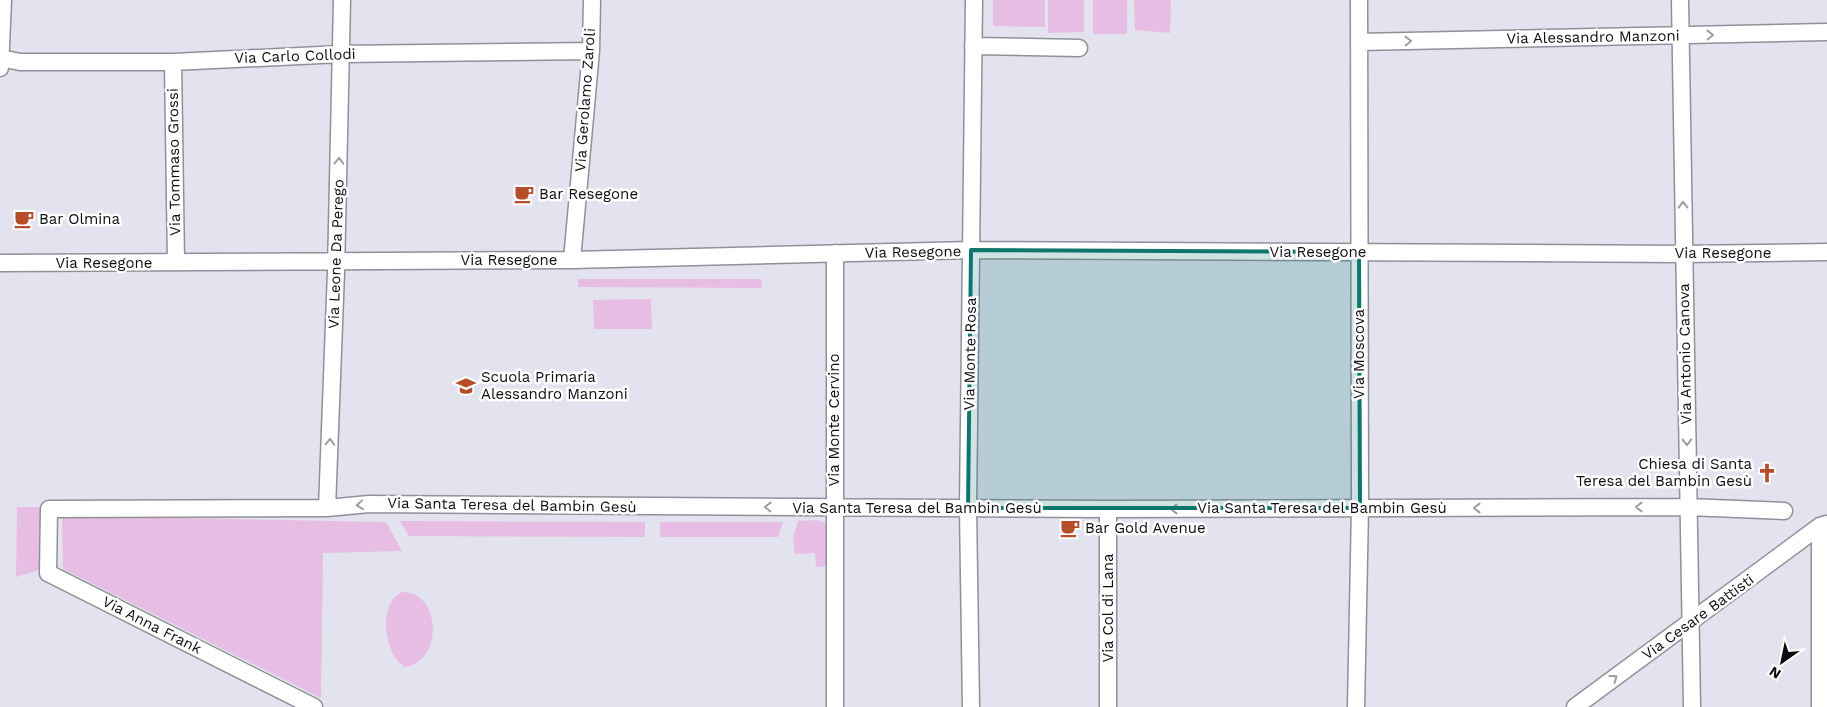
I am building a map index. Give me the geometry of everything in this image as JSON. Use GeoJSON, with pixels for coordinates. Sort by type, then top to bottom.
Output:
{"type":"FeatureCollection","features":[{"type":"Feature","properties":{"kind":"street"},"geometry":{"type":"LineString","coordinates":[[0,69],[3,0]]}},
{"type":"Feature","properties":{"kind":"street","name":"Via Leone Da Perego"},"geometry":{"type":"LineString","coordinates":[[327,508],[336,262],[342,0]]}},
{"type":"Feature","properties":{"kind":"street","name":"Via Gerolamo Zaroli"},"geometry":{"type":"LineString","coordinates":[[572,260],[591,51],[592,0]]}},
{"type":"Feature","properties":{"kind":"street","name":"Via Monte Rosa"},"geometry":{"type":"LineString","coordinates":[[971,707],[968,508],[974,0]]}},
{"type":"Feature","properties":{"kind":"street","name":"Via Moscova"},"geometry":{"type":"LineString","coordinates":[[1356,707],[1360,508],[1359,0]]}},
{"type":"Feature","properties":{"kind":"street","name":"Via Antonio Canova"},"geometry":{"type":"LineString","coordinates":[[1680,0],[1692,707]]}},
{"type":"Feature","properties":{"kind":"street","name":"Via Alessandro Manzoni"},"geometry":{"type":"LineString","coordinates":[[1359,42],[1827,32]]}},
{"type":"Feature","properties":{"kind":"street"},"geometry":{"type":"LineString","coordinates":[[973,46],[1079,48]]}},
{"type":"Feature","properties":{"kind":"street","name":"Via Carlo Collodi"},"geometry":{"type":"LineString","coordinates":[[0,58],[20,62],[173,62],[341,54],[591,51]]}},
{"type":"Feature","properties":{"kind":"street","name":"Via Tommaso Grossi"},"geometry":{"type":"LineString","coordinates":[[173,62],[176,262]]}},
{"type":"Feature","properties":{"kind":"street","name":"Via Resegone"},"geometry":{"type":"LineString","coordinates":[[0,263],[572,260],[971,250],[1683,254],[1827,252]]}},
{"type":"Feature","properties":{"kind":"street","name":"Via Monte Cervino"},"geometry":{"type":"LineString","coordinates":[[834,253],[835,707]]}},
{"type":"Feature","properties":{"kind":"street","name":"Via Santa Teresa del Bambin Gesù"},"geometry":{"type":"LineString","coordinates":[[49,509],[327,508],[368,504],[1108,510],[1688,507],[1784,511]]}},
{"type":"Feature","properties":{"kind":"street","name":"Via Anna Frank"},"geometry":{"type":"LineString","coordinates":[[49,509],[48,573],[314,707]]}},
{"type":"Feature","properties":{"kind":"street","name":"Via Col di Lana"},"geometry":{"type":"LineString","coordinates":[[1108,510],[1108,707]]}},
{"type":"Feature","properties":{"kind":"street"},"geometry":{"type":"LineString","coordinates":[[1820,707],[1824,525]]}},
{"type":"Feature","properties":{"kind":"street","name":"Via Cesare Battisti"},"geometry":{"type":"LineString","coordinates":[[1575,707],[1824,525]]}},
{"type":"Feature","properties":{"kind":"highlighted area"},"geometry":{"type":"Polygon","coordinates":[[[971,250],[1359,252],[1360,508],[968,508],[971,250]]]}},
{"type":"Feature","properties":{"kind":"shaded area"},"geometry":{"type":"Polygon","coordinates":[[[993,0],[1045,0],[1045,27],[993,26],[993,0]]]}},
{"type":"Feature","properties":{"kind":"shaded area"},"geometry":{"type":"Polygon","coordinates":[[[1048,0],[1084,0],[1084,32],[1048,33],[1048,0]]]}},
{"type":"Feature","properties":{"kind":"shaded area"},"geometry":{"type":"Polygon","coordinates":[[[1093,0],[1127,0],[1127,34],[1093,34],[1093,0]]]}},
{"type":"Feature","properties":{"kind":"shaded area"},"geometry":{"type":"Polygon","coordinates":[[[1134,0],[1171,0],[1170,33],[1135,30],[1134,0]]]}},
{"type":"Feature","properties":{"kind":"shaded area"},"geometry":{"type":"Polygon","coordinates":[[[578,279],[761,279],[762,288],[578,287],[578,279]]]}},
{"type":"Feature","properties":{"kind":"shaded area"},"geometry":{"type":"Polygon","coordinates":[[[651,299],[652,329],[594,329],[593,300],[651,299]]]}},
{"type":"Feature","properties":{"kind":"shaded area"},"geometry":{"type":"Polygon","coordinates":[[[17,507],[41,507],[39,570],[16,577],[17,507]]]}},
{"type":"Feature","properties":{"kind":"shaded area"},"geometry":{"type":"Polygon","coordinates":[[[62,516],[386,522],[402,551],[323,553],[321,698],[63,569],[62,516]]]}},
{"type":"Feature","properties":{"kind":"shaded area"},"geometry":{"type":"Polygon","coordinates":[[[817,520],[825,523],[829,528],[830,566],[816,567],[815,553],[795,554],[793,537],[798,521],[817,520]]]}},
{"type":"Feature","properties":{"kind":"shaded area"},"geometry":{"type":"Polygon","coordinates":[[[400,521],[645,522],[645,537],[409,536],[400,521]]]}},
{"type":"Feature","properties":{"kind":"shaded area"},"geometry":{"type":"Polygon","coordinates":[[[660,522],[783,522],[778,537],[660,537],[660,522]]]}},
{"type":"Feature","properties":{"kind":"shaded area"},"geometry":{"type":"Polygon","coordinates":[[[402,592],[415,595],[425,603],[431,614],[433,627],[431,641],[426,653],[417,662],[405,667],[398,662],[393,654],[389,645],[386,626],[389,607],[394,598],[402,592]]]}},
{"type":"Feature","properties":{"kind":"place","name":"Bar Resegone"},"geometry":{"type":"Point","coordinates":[524,194]}},
{"type":"Feature","properties":{"kind":"place","name":"Bar Olmina"},"geometry":{"type":"Point","coordinates":[24,219]}},
{"type":"Feature","properties":{"kind":"place","name":"Scuola Primaria Alessandro Manzoni"},"geometry":{"type":"Point","coordinates":[466,386]}},
{"type":"Feature","properties":{"kind":"place","name":"Chiesa di Santa Teresa del Bambin Gesù"},"geometry":{"type":"Point","coordinates":[1767,473]}},
{"type":"Feature","properties":{"kind":"place","name":"Bar Gold Avenue"},"geometry":{"type":"Point","coordinates":[1070,528]}}]}
